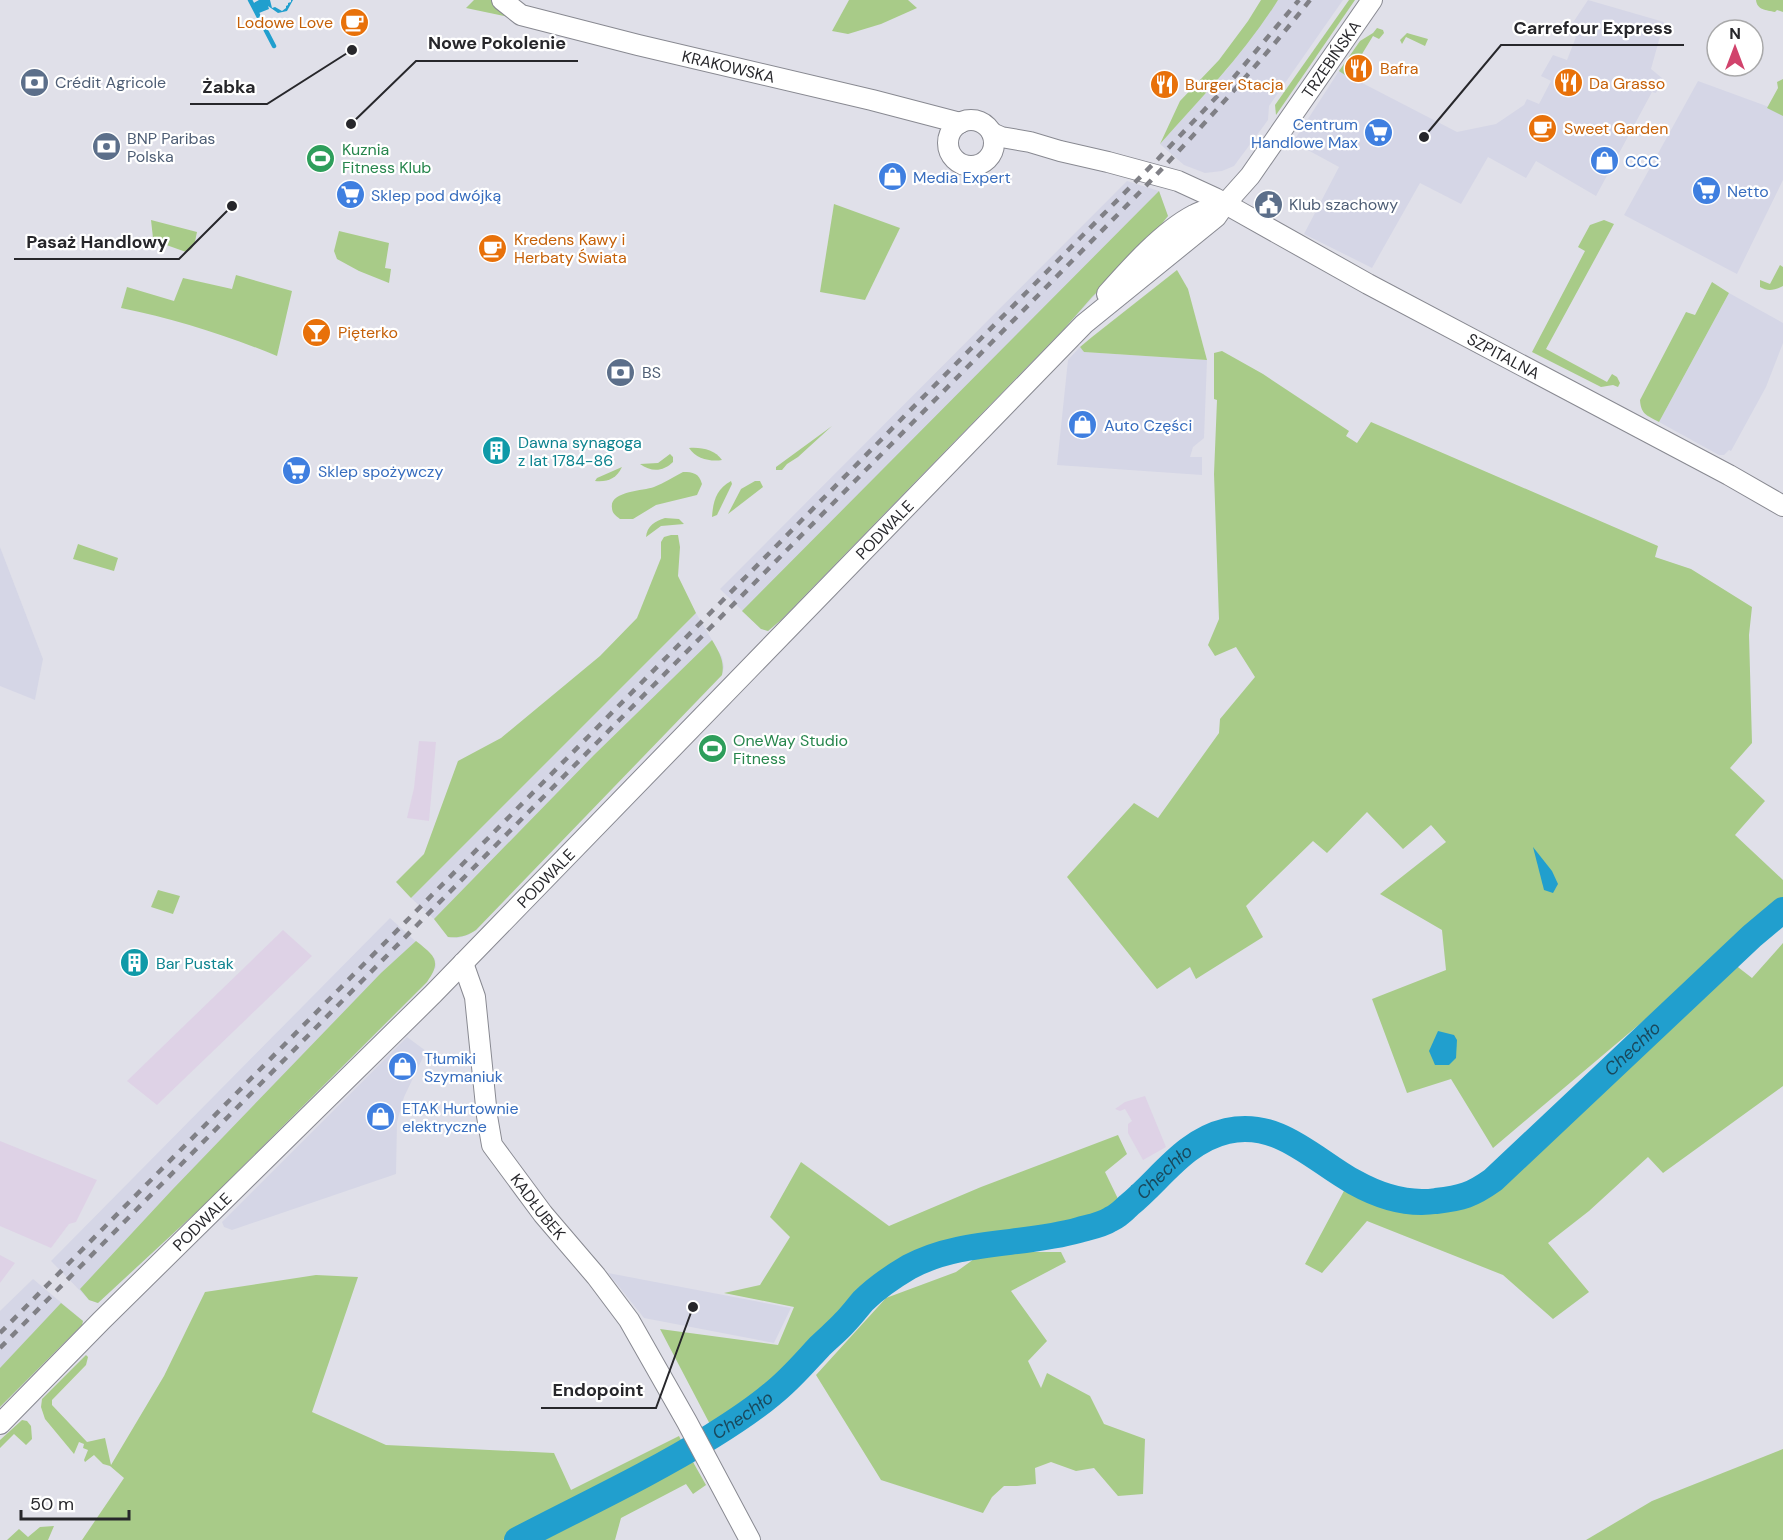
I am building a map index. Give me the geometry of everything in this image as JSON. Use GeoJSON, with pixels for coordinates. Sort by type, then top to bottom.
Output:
{"type":"FeatureCollection","features":[{"type":"Feature","properties":{"kind":"street","name":"KRAKOWSKA"},"geometry":{"type":"LineString","coordinates":[[502,0],[521,15],[960,123]]}},
{"type":"Feature","properties":{"kind":"street","name":"TRZEBIŃSKA"},"geometry":{"type":"LineString","coordinates":[[1225,204],[1250,176],[1372,0]]}},
{"type":"Feature","properties":{"kind":"street"},"geometry":{"type":"LineString","coordinates":[[978,121],[987,126],[992,133],[994,143],[992,154],[985,162],[970,166],[958,162],[951,155],[948,141],[950,134],[960,123],[978,121]]}},
{"type":"Feature","properties":{"kind":"street"},"geometry":{"type":"LineString","coordinates":[[992,133],[1178,181],[1225,204]]}},
{"type":"Feature","properties":{"kind":"street"},"geometry":{"type":"LineString","coordinates":[[992,154],[1060,151]]}},
{"type":"Feature","properties":{"kind":"street","name":"PODWALE"},"geometry":{"type":"LineString","coordinates":[[0,1424],[463,963],[1084,324],[1109,292],[1157,244],[1194,214],[1225,204]]}},
{"type":"Feature","properties":{"kind":"street","name":"SZPITALNA"},"geometry":{"type":"LineString","coordinates":[[1225,204],[1368,284],[1729,474],[1783,506]]}},
{"type":"Feature","properties":{"kind":"street","name":"KADŁUBEK"},"geometry":{"type":"LineString","coordinates":[[463,963],[475,997],[492,1145],[543,1214],[629,1320],[750,1540]]}},
{"type":"Feature","properties":{"kind":"shaded area"},"geometry":{"type":"Polygon","coordinates":[[[1278,0],[1343,0],[1269,106],[1268,120],[1234,166],[1222,171],[1205,173],[1184,165],[1160,144],[1228,68],[1278,0]]]}},
{"type":"Feature","properties":{"kind":"shaded area","name":"Centrum Handlowe Max"},"geometry":{"type":"Polygon","coordinates":[[[1588,0],[1664,22],[1651,69],[1662,78],[1656,93],[1652,92],[1596,196],[1536,161],[1526,178],[1488,157],[1461,204],[1420,183],[1372,268],[1304,234],[1339,167],[1293,142],[1339,71],[1457,132],[1496,124],[1524,105],[1527,99],[1539,104],[1551,81],[1541,76],[1553,55],[1567,60],[1576,37],[1566,33],[1588,0]]]}},
{"type":"Feature","properties":{"kind":"shaded area","name":"Netto"},"geometry":{"type":"Polygon","coordinates":[[[1698,81],[1783,112],[1783,180],[1737,274],[1624,215],[1698,81]]]}},
{"type":"Feature","properties":{"kind":"shaded area"},"geometry":{"type":"Polygon","coordinates":[[[1127,181],[1159,191],[1168,216],[1064,329],[781,620],[768,631],[761,629],[720,589],[1127,181]]]}},
{"type":"Feature","properties":{"kind":"shaded area"},"geometry":{"type":"Polygon","coordinates":[[[1729,293],[1783,323],[1783,343],[1766,387],[1731,451],[1719,455],[1659,422],[1729,293]]]}},
{"type":"Feature","properties":{"kind":"shaded area"},"geometry":{"type":"Polygon","coordinates":[[[1080,347],[1084,352],[1207,360],[1204,438],[1193,447],[1190,457],[1202,457],[1202,475],[1057,465],[1068,360],[1080,347]]]}},
{"type":"Feature","properties":{"kind":"shaded area"},"geometry":{"type":"Polygon","coordinates":[[[0,547],[43,659],[35,700],[0,686],[0,547]]]}},
{"type":"Feature","properties":{"kind":"shaded area"},"geometry":{"type":"Polygon","coordinates":[[[696,613],[722,657],[724,667],[722,675],[476,930],[458,938],[448,937],[434,919],[411,898],[696,613]]]}},
{"type":"Feature","properties":{"kind":"shaded area"},"geometry":{"type":"Polygon","coordinates":[[[419,741],[436,742],[429,821],[407,818],[414,788],[419,741]]]}},
{"type":"Feature","properties":{"kind":"shaded area"},"geometry":{"type":"Polygon","coordinates":[[[390,918],[435,959],[436,967],[427,982],[205,1204],[98,1303],[89,1300],[51,1261],[390,918]]]}},
{"type":"Feature","properties":{"kind":"shaded area"},"geometry":{"type":"Polygon","coordinates":[[[283,930],[312,956],[157,1105],[127,1081],[283,930]]]}},
{"type":"Feature","properties":{"kind":"shaded area"},"geometry":{"type":"Polygon","coordinates":[[[407,1037],[426,1051],[404,1097],[397,1122],[396,1174],[232,1230],[224,1227],[222,1222],[407,1037]]]}},
{"type":"Feature","properties":{"kind":"shaded area"},"geometry":{"type":"Polygon","coordinates":[[[1145,1096],[1166,1147],[1143,1160],[1128,1133],[1128,1124],[1132,1121],[1125,1109],[1120,1111],[1115,1109],[1125,1102],[1145,1096]]]}},
{"type":"Feature","properties":{"kind":"shaded area"},"geometry":{"type":"Polygon","coordinates":[[[0,1141],[97,1180],[76,1222],[69,1224],[51,1248],[0,1226],[0,1141]]]}},
{"type":"Feature","properties":{"kind":"shaded area"},"geometry":{"type":"Polygon","coordinates":[[[0,1255],[15,1263],[0,1283],[0,1255]]]}},
{"type":"Feature","properties":{"kind":"shaded area"},"geometry":{"type":"Polygon","coordinates":[[[608,1273],[791,1308],[774,1343],[644,1318],[608,1273]]]}},
{"type":"Feature","properties":{"kind":"shaded area"},"geometry":{"type":"Polygon","coordinates":[[[33,1279],[83,1321],[82,1325],[0,1407],[0,1311],[33,1279]]]}},
{"type":"Feature","properties":{"kind":"green space"},"geometry":{"type":"Polygon","coordinates":[[[474,0],[492,0],[518,19],[466,8],[474,0]]]}},
{"type":"Feature","properties":{"kind":"green space"},"geometry":{"type":"Polygon","coordinates":[[[849,0],[908,0],[917,8],[881,24],[848,34],[832,31],[849,0]]]}},
{"type":"Feature","properties":{"kind":"green space"},"geometry":{"type":"Polygon","coordinates":[[[1261,0],[1278,0],[1237,57],[1160,144],[1180,101],[1219,60],[1261,0]]]}},
{"type":"Feature","properties":{"kind":"green space"},"geometry":{"type":"Polygon","coordinates":[[[1349,0],[1355,0],[1276,115],[1275,105],[1349,0]]]}},
{"type":"Feature","properties":{"kind":"green space"},"geometry":{"type":"Polygon","coordinates":[[[1756,0],[1783,0],[1783,12],[1762,9],[1756,0]]]}},
{"type":"Feature","properties":{"kind":"green space"},"geometry":{"type":"Polygon","coordinates":[[[1377,28],[1383,30],[1384,33],[1379,39],[1373,36],[1348,77],[1339,71],[1360,41],[1377,28]]]}},
{"type":"Feature","properties":{"kind":"green space"},"geometry":{"type":"Polygon","coordinates":[[[1407,33],[1428,39],[1425,46],[1406,37],[1402,44],[1400,40],[1407,33]]]}},
{"type":"Feature","properties":{"kind":"green space"},"geometry":{"type":"Polygon","coordinates":[[[1783,79],[1783,116],[1767,108],[1778,88],[1777,82],[1783,79]]]}},
{"type":"Feature","properties":{"kind":"green space"},"geometry":{"type":"Polygon","coordinates":[[[1159,191],[1168,216],[1144,246],[781,620],[768,631],[761,629],[742,611],[1159,191]]]}},
{"type":"Feature","properties":{"kind":"green space"},"geometry":{"type":"Polygon","coordinates":[[[834,204],[900,228],[865,300],[820,292],[834,204]]]}},
{"type":"Feature","properties":{"kind":"green space"},"geometry":{"type":"Polygon","coordinates":[[[151,220],[197,232],[193,247],[186,252],[158,242],[153,238],[151,220]]]}},
{"type":"Feature","properties":{"kind":"green space"},"geometry":{"type":"Polygon","coordinates":[[[1604,220],[1614,224],[1546,349],[1607,382],[1612,374],[1620,383],[1618,387],[1613,385],[1601,387],[1532,352],[1585,251],[1578,247],[1590,225],[1604,220]]]}},
{"type":"Feature","properties":{"kind":"green space"},"geometry":{"type":"Polygon","coordinates":[[[339,231],[389,243],[385,268],[391,269],[389,283],[337,259],[334,251],[339,231]]]}},
{"type":"Feature","properties":{"kind":"green space"},"geometry":{"type":"Polygon","coordinates":[[[1780,265],[1783,267],[1783,286],[1772,290],[1760,287],[1760,280],[1770,284],[1780,265]]]}},
{"type":"Feature","properties":{"kind":"green space"},"geometry":{"type":"Polygon","coordinates":[[[1177,270],[1188,289],[1207,360],[1084,352],[1080,347],[1177,270]]]}},
{"type":"Feature","properties":{"kind":"green space"},"geometry":{"type":"Polygon","coordinates":[[[236,275],[292,291],[277,356],[200,328],[121,308],[127,287],[174,301],[183,278],[232,289],[236,275]]]}},
{"type":"Feature","properties":{"kind":"green space"},"geometry":{"type":"Polygon","coordinates":[[[1712,282],[1729,293],[1659,422],[1643,412],[1640,400],[1686,312],[1695,315],[1712,282]]]}},
{"type":"Feature","properties":{"kind":"green space"},"geometry":{"type":"Polygon","coordinates":[[[1222,351],[1263,374],[1349,431],[1346,436],[1357,443],[1371,422],[1658,546],[1655,557],[1691,569],[1752,607],[1749,635],[1752,743],[1730,768],[1765,801],[1735,835],[1783,880],[1783,903],[1493,1148],[1451,1079],[1407,1093],[1372,999],[1446,970],[1442,930],[1380,894],[1446,842],[1431,825],[1403,849],[1367,812],[1327,853],[1313,841],[1246,906],[1263,937],[1196,979],[1190,967],[1157,989],[1067,877],[1134,803],[1158,818],[1219,733],[1220,719],[1255,677],[1236,647],[1215,656],[1208,645],[1219,619],[1214,474],[1217,400],[1214,399],[1214,353],[1222,351]]]}},
{"type":"Feature","properties":{"kind":"green space"},"geometry":{"type":"Polygon","coordinates":[[[832,426],[782,470],[776,470],[776,467],[832,426]]]}},
{"type":"Feature","properties":{"kind":"green space"},"geometry":{"type":"Polygon","coordinates":[[[689,448],[708,450],[722,460],[704,459],[689,448]]]}},
{"type":"Feature","properties":{"kind":"green space"},"geometry":{"type":"Polygon","coordinates":[[[670,454],[673,462],[661,469],[653,470],[640,464],[658,463],[670,454]]]}},
{"type":"Feature","properties":{"kind":"green space"},"geometry":{"type":"Polygon","coordinates":[[[622,467],[611,479],[595,481],[597,478],[622,467]]]}},
{"type":"Feature","properties":{"kind":"green space"},"geometry":{"type":"Polygon","coordinates":[[[683,472],[693,473],[699,477],[702,484],[697,495],[656,505],[633,519],[620,519],[613,513],[612,502],[621,495],[654,487],[683,472]]]}},
{"type":"Feature","properties":{"kind":"green space"},"geometry":{"type":"Polygon","coordinates":[[[731,481],[732,484],[717,515],[712,517],[716,496],[731,481]]]}},
{"type":"Feature","properties":{"kind":"green space"},"geometry":{"type":"Polygon","coordinates":[[[755,481],[760,481],[763,487],[728,514],[741,489],[755,481]]]}},
{"type":"Feature","properties":{"kind":"green space"},"geometry":{"type":"Polygon","coordinates":[[[665,518],[679,519],[684,524],[661,526],[646,537],[652,524],[665,518]]]}},
{"type":"Feature","properties":{"kind":"green space"},"geometry":{"type":"Polygon","coordinates":[[[678,535],[680,547],[678,576],[696,613],[411,898],[396,882],[424,854],[458,761],[501,738],[600,656],[637,618],[661,558],[661,542],[664,537],[678,535]]]}},
{"type":"Feature","properties":{"kind":"green space"},"geometry":{"type":"Polygon","coordinates":[[[78,544],[118,558],[114,571],[73,559],[78,544]]]}},
{"type":"Feature","properties":{"kind":"green space"},"geometry":{"type":"Polygon","coordinates":[[[712,640],[722,661],[722,675],[476,930],[463,936],[448,937],[434,919],[594,755],[712,640]]]}},
{"type":"Feature","properties":{"kind":"green space"},"geometry":{"type":"Polygon","coordinates":[[[158,890],[180,896],[173,914],[151,907],[158,890]]]}},
{"type":"Feature","properties":{"kind":"green space"},"geometry":{"type":"Polygon","coordinates":[[[416,941],[434,959],[434,969],[427,982],[205,1204],[98,1303],[89,1300],[80,1289],[381,973],[416,941]]]}},
{"type":"Feature","properties":{"kind":"green space"},"geometry":{"type":"Polygon","coordinates":[[[1783,943],[1783,1086],[1663,1173],[1648,1157],[1589,1211],[1548,1243],[1589,1292],[1553,1319],[1503,1275],[1367,1221],[1322,1273],[1305,1264],[1345,1189],[1401,1209],[1446,1206],[1477,1197],[1503,1183],[1734,964],[1752,978],[1783,943]]]}},
{"type":"Feature","properties":{"kind":"green space"},"geometry":{"type":"Polygon","coordinates":[[[1118,1135],[1127,1154],[1105,1172],[1120,1203],[1086,1222],[1041,1233],[954,1246],[890,1271],[878,1280],[803,1359],[761,1398],[713,1430],[660,1329],[778,1345],[794,1307],[724,1293],[760,1285],[790,1237],[770,1217],[801,1162],[889,1226],[981,1187],[1118,1135]]]}},
{"type":"Feature","properties":{"kind":"green space"},"geometry":{"type":"Polygon","coordinates":[[[1000,1252],[1061,1252],[1066,1262],[1011,1291],[1047,1341],[1028,1361],[1041,1388],[1047,1373],[1090,1396],[1104,1424],[1145,1439],[1143,1494],[1118,1496],[1094,1468],[1076,1471],[1051,1462],[1035,1468],[1036,1484],[1004,1486],[992,1497],[983,1513],[881,1480],[816,1375],[886,1298],[956,1272],[974,1259],[1000,1252]]]}},
{"type":"Feature","properties":{"kind":"green space"},"geometry":{"type":"Polygon","coordinates":[[[316,1275],[358,1277],[312,1412],[386,1445],[554,1453],[571,1490],[679,1436],[684,1446],[642,1471],[503,1540],[82,1540],[124,1478],[94,1455],[85,1462],[88,1450],[83,1448],[84,1444],[79,1442],[74,1454],[45,1419],[41,1407],[42,1399],[86,1355],[88,1357],[86,1365],[52,1400],[52,1405],[87,1442],[105,1438],[111,1465],[164,1376],[205,1292],[316,1275]]]}},
{"type":"Feature","properties":{"kind":"green space"},"geometry":{"type":"Polygon","coordinates":[[[61,1303],[83,1321],[82,1325],[0,1407],[0,1368],[61,1303]]]}},
{"type":"Feature","properties":{"kind":"green space"},"geometry":{"type":"Polygon","coordinates":[[[22,1420],[27,1421],[31,1426],[32,1439],[26,1445],[14,1434],[0,1448],[0,1440],[22,1420]]]}},
{"type":"Feature","properties":{"kind":"green space"},"geometry":{"type":"Polygon","coordinates":[[[1783,1449],[1783,1540],[1586,1540],[1652,1501],[1783,1449]]]}},
{"type":"Feature","properties":{"kind":"green space"},"geometry":{"type":"Polygon","coordinates":[[[693,1462],[706,1485],[693,1494],[686,1484],[621,1518],[615,1540],[539,1540],[667,1472],[693,1462]]]}},
{"type":"Feature","properties":{"kind":"green space"},"geometry":{"type":"Polygon","coordinates":[[[54,1526],[48,1540],[7,1540],[19,1529],[28,1537],[40,1527],[54,1526]]]}},
{"type":"Feature","properties":{"kind":"water"},"geometry":{"type":"Polygon","coordinates":[[[259,0],[270,0],[272,8],[275,7],[282,11],[293,0],[287,11],[278,13],[268,6],[269,9],[259,13],[258,16],[252,4],[259,0]]]}},
{"type":"Feature","properties":{"kind":"water"},"geometry":{"type":"Polygon","coordinates":[[[1533,847],[1552,871],[1558,884],[1553,893],[1544,890],[1533,847]]]}},
{"type":"Feature","properties":{"kind":"water"},"geometry":{"type":"Polygon","coordinates":[[[1438,1031],[1454,1035],[1457,1040],[1456,1058],[1449,1065],[1435,1065],[1429,1051],[1438,1031]]]}},
{"type":"Feature","properties":{"kind":"waterway"},"geometry":{"type":"LineString","coordinates":[[250,0],[274,46]]}},
{"type":"Feature","properties":{"kind":"waterway","name":"Chechło"},"geometry":{"type":"LineString","coordinates":[[517,1540],[664,1464],[743,1416],[785,1383],[868,1296],[909,1267],[929,1258],[971,1247],[1036,1239],[1104,1223],[1121,1213],[1186,1152],[1212,1136],[1245,1129],[1279,1136],[1354,1182],[1394,1198],[1425,1202],[1453,1199],[1473,1192],[1493,1180],[1752,936],[1783,910]]}},
{"type":"Feature","properties":{"kind":"waterway"},"geometry":{"type":"LineString","coordinates":[[1133,1187],[1137,1199]]}},
{"type":"Feature","properties":{"kind":"railway"},"geometry":{"type":"LineString","coordinates":[[0,1333],[1158,159],[1224,89],[1299,0]]}},
{"type":"Feature","properties":{"kind":"railway"},"geometry":{"type":"LineString","coordinates":[[0,1348],[1140,192],[1227,98],[1310,0]]}},
{"type":"Feature","properties":{"kind":"place","name":"Lodowe Love"},"geometry":{"type":"Point","coordinates":[354,22]}},
{"type":"Feature","properties":{"kind":"place","name":"Żabka"},"geometry":{"type":"Point","coordinates":[352,50]}},
{"type":"Feature","properties":{"kind":"place","name":"Bafra"},"geometry":{"type":"Point","coordinates":[1359,68]}},
{"type":"Feature","properties":{"kind":"place","name":"Crédit Agricole"},"geometry":{"type":"Point","coordinates":[34,82]}},
{"type":"Feature","properties":{"kind":"place","name":"Da Grasso"},"geometry":{"type":"Point","coordinates":[1568,83]}},
{"type":"Feature","properties":{"kind":"place","name":"Burger Stacja"},"geometry":{"type":"Point","coordinates":[1164,84]}},
{"type":"Feature","properties":{"kind":"place","name":"Nowe Pokolenie"},"geometry":{"type":"Point","coordinates":[351,124]}},
{"type":"Feature","properties":{"kind":"place","name":"Sweet Garden"},"geometry":{"type":"Point","coordinates":[1543,128]}},
{"type":"Feature","properties":{"kind":"place","name":"Centrum Handlowe Max"},"geometry":{"type":"Point","coordinates":[1379,133]}},
{"type":"Feature","properties":{"kind":"place","name":"Carrefour Express"},"geometry":{"type":"Point","coordinates":[1424,137]}},
{"type":"Feature","properties":{"kind":"place","name":"BNP Paribas Polska"},"geometry":{"type":"Point","coordinates":[106,147]}},
{"type":"Feature","properties":{"kind":"place","name":"Kuznia Fitness Klub"},"geometry":{"type":"Point","coordinates":[321,158]}},
{"type":"Feature","properties":{"kind":"place","name":"CCC"},"geometry":{"type":"Point","coordinates":[1604,161]}},
{"type":"Feature","properties":{"kind":"place","name":"Media Expert"},"geometry":{"type":"Point","coordinates":[892,177]}},
{"type":"Feature","properties":{"kind":"place","name":"Netto"},"geometry":{"type":"Point","coordinates":[1706,191]}},
{"type":"Feature","properties":{"kind":"place","name":"Sklep pod dwójką"},"geometry":{"type":"Point","coordinates":[350,195]}},
{"type":"Feature","properties":{"kind":"place","name":"Klub szachowy"},"geometry":{"type":"Point","coordinates":[1268,204]}},
{"type":"Feature","properties":{"kind":"place","name":"Pasaż Handlowy"},"geometry":{"type":"Point","coordinates":[232,206]}},
{"type":"Feature","properties":{"kind":"place","name":"Kredens Kawy i Herbaty Świata"},"geometry":{"type":"Point","coordinates":[493,248]}},
{"type":"Feature","properties":{"kind":"place","name":"Pięterko"},"geometry":{"type":"Point","coordinates":[317,332]}},
{"type":"Feature","properties":{"kind":"place","name":"BS"},"geometry":{"type":"Point","coordinates":[621,372]}},
{"type":"Feature","properties":{"kind":"place","name":"Auto Części"},"geometry":{"type":"Point","coordinates":[1083,425]}},
{"type":"Feature","properties":{"kind":"place","name":"Dawna synagoga z lat 1784-86"},"geometry":{"type":"Point","coordinates":[497,451]}},
{"type":"Feature","properties":{"kind":"place","name":"Sklep spożywczy"},"geometry":{"type":"Point","coordinates":[297,471]}},
{"type":"Feature","properties":{"kind":"place","name":"OneWay Studio Fitness"},"geometry":{"type":"Point","coordinates":[712,749]}},
{"type":"Feature","properties":{"kind":"place","name":"Bar Pustak"},"geometry":{"type":"Point","coordinates":[135,963]}},
{"type":"Feature","properties":{"kind":"place","name":"Tłumiki Szymaniuk"},"geometry":{"type":"Point","coordinates":[403,1067]}},
{"type":"Feature","properties":{"kind":"place","name":"ETAK Hurtownie elektryczne"},"geometry":{"type":"Point","coordinates":[381,1117]}},
{"type":"Feature","properties":{"kind":"place","name":"Endopoint"},"geometry":{"type":"Point","coordinates":[693,1307]}}]}
